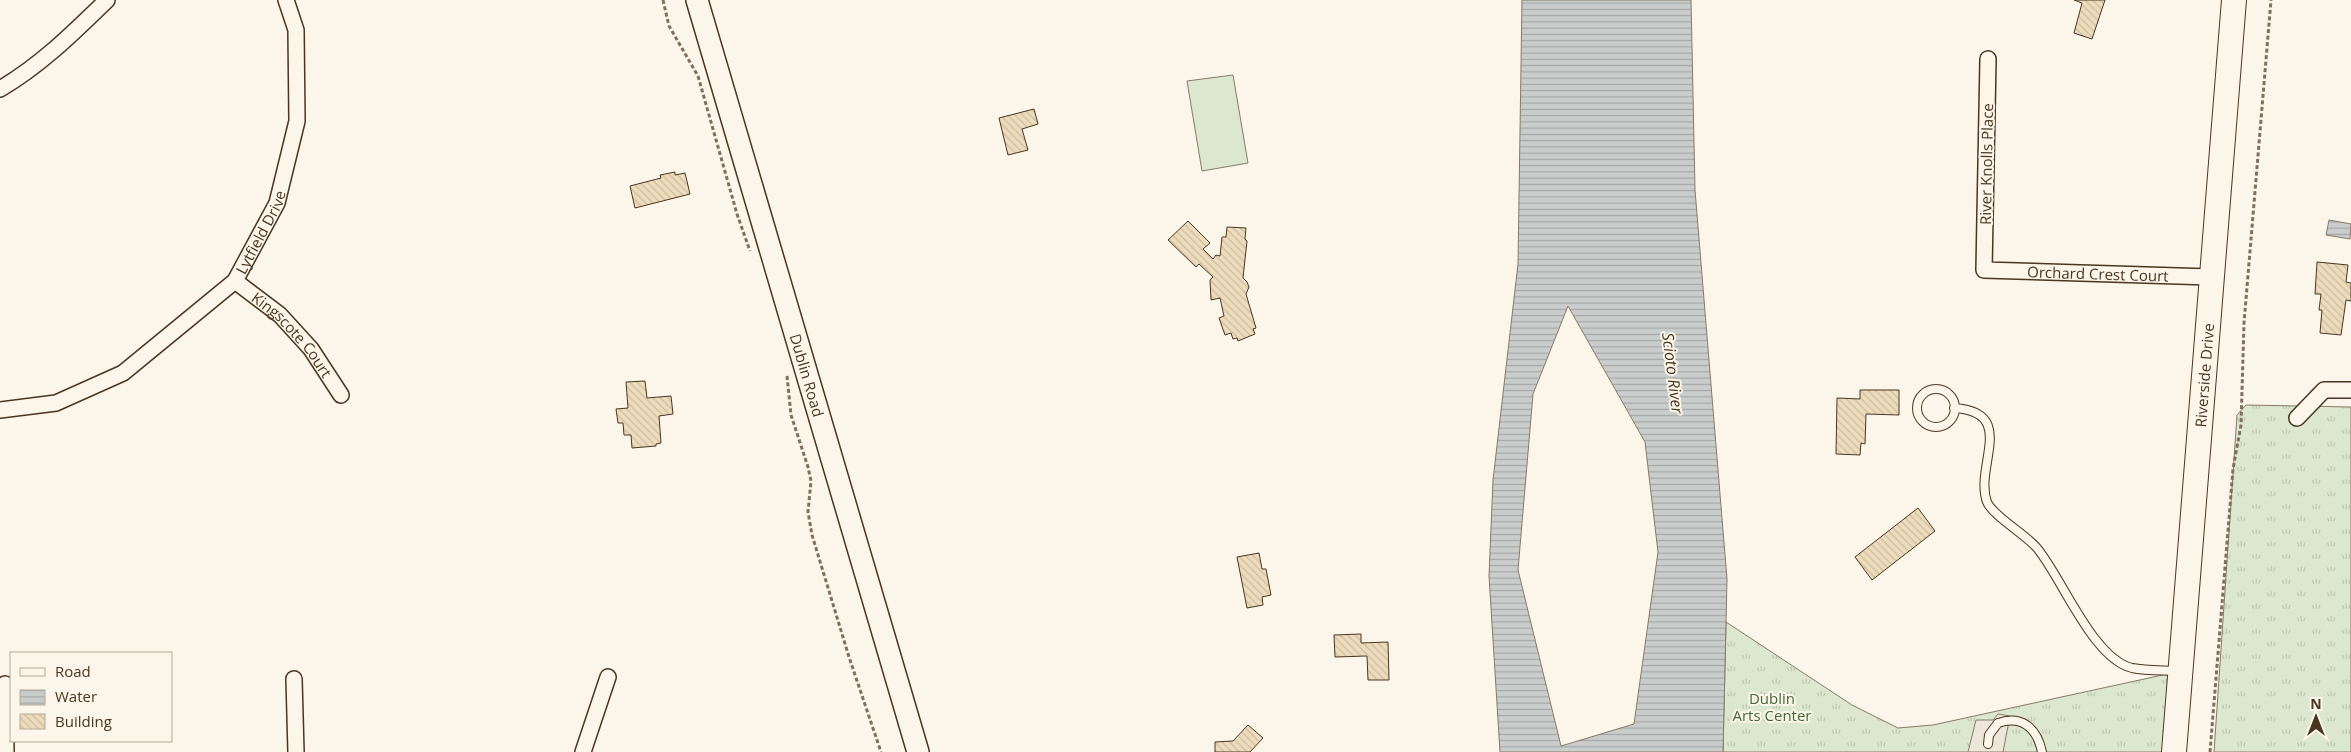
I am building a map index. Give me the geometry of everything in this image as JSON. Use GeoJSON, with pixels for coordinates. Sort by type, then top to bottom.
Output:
{"type":"FeatureCollection","features":[{"type":"Feature","properties":{"kind":"main road","name":"Dublin Road"},"geometry":{"type":"LineString","coordinates":[[697,0],[918,752]]}},
{"type":"Feature","properties":{"kind":"main road","name":"Riverside Drive"},"geometry":{"type":"LineString","coordinates":[[2174,752],[2234,0]]}},
{"type":"Feature","properties":{"kind":"street"},"geometry":{"type":"LineString","coordinates":[[0,89],[26,74],[66,40],[107,0]]}},
{"type":"Feature","properties":{"kind":"street","name":"Lytfield Drive"},"geometry":{"type":"LineString","coordinates":[[0,410],[56,403],[123,373],[235,281],[277,203],[297,121],[296,30],[286,0]]}},
{"type":"Feature","properties":{"kind":"street","name":"River Knolls Place"},"geometry":{"type":"LineString","coordinates":[[1984,270],[1988,59]]}},
{"type":"Feature","properties":{"kind":"street","name":"Orchard Crest Court"},"geometry":{"type":"LineString","coordinates":[[1984,270],[2211,277]]}},
{"type":"Feature","properties":{"kind":"street","name":"Kingscote Court"},"geometry":{"type":"LineString","coordinates":[[235,281],[280,315],[311,349],[340,395]]}},
{"type":"Feature","properties":{"kind":"street"},"geometry":{"type":"LineString","coordinates":[[2297,418],[2324,390],[2351,390]]}},
{"type":"Feature","properties":{"kind":"street"},"geometry":{"type":"LineString","coordinates":[[583,752],[608,677]]}},
{"type":"Feature","properties":{"kind":"street"},"geometry":{"type":"LineString","coordinates":[[294,679],[296,752]]}},
{"type":"Feature","properties":{"kind":"street"},"geometry":{"type":"LineString","coordinates":[[5,684],[6,752]]}},
{"type":"Feature","properties":{"kind":"lane"},"geometry":{"type":"LineString","coordinates":[[1939,390],[1950,396],[1954,408],[1950,420],[1934,427],[1924,423],[1920,418],[1917,406],[1918,401],[1927,392],[1939,390]]}},
{"type":"Feature","properties":{"kind":"lane"},"geometry":{"type":"LineString","coordinates":[[1954,408],[1970,409],[1982,414],[1987,422],[1990,436],[1986,488],[1988,502],[1996,514],[2027,536],[2096,640],[2115,660],[2131,668],[2181,671]]}},
{"type":"Feature","properties":{"kind":"lane"},"geometry":{"type":"LineString","coordinates":[[1988,744],[1989,735],[1998,723],[2013,720],[2028,725],[2039,741],[2042,752]]}},
{"type":"Feature","properties":{"kind":"path"},"geometry":{"type":"LineString","coordinates":[[663,0],[670,26],[698,76],[750,253]]}},
{"type":"Feature","properties":{"kind":"path"},"geometry":{"type":"LineString","coordinates":[[2210,752],[2233,469],[2241,425],[2244,323],[2271,0]]}},
{"type":"Feature","properties":{"kind":"path"},"geometry":{"type":"LineString","coordinates":[[786,372],[791,415],[810,474],[808,512],[812,535],[848,657],[881,752]]}},
{"type":"Feature","properties":{"kind":"green space"},"geometry":{"type":"Polygon","coordinates":[[[1233,75],[1248,163],[1202,171],[1187,81],[1233,75]]]}},
{"type":"Feature","properties":{"kind":"green space"},"geometry":{"type":"Polygon","coordinates":[[[2246,405],[2351,407],[2351,752],[2214,752],[2237,415],[2246,405]]]}},
{"type":"Feature","properties":{"kind":"green space","name":"Dublin Arts Center"},"geometry":{"type":"Polygon","coordinates":[[[1726,622],[1852,705],[1898,728],[1933,725],[2181,671],[2174,752],[1723,752],[1726,622]]]}},
{"type":"Feature","properties":{"kind":"shaded area"},"geometry":{"type":"Polygon","coordinates":[[[1998,714],[2010,716],[2003,752],[1968,752],[1976,720],[1993,720],[1998,714]]]}},
{"type":"Feature","properties":{"kind":"water","name":"Scioto River"},"geometry":{"type":"Polygon","coordinates":[[[1522,0],[1691,0],[1695,190],[1727,579],[1723,752],[1500,752],[1489,576],[1493,480],[1518,264],[1522,0]],[[1568,306],[1533,394],[1518,570],[1561,746],[1634,724],[1658,552],[1645,442],[1568,306]]]}},
{"type":"Feature","properties":{"kind":"water"},"geometry":{"type":"Polygon","coordinates":[[[2329,220],[2351,224],[2350,239],[2326,235],[2329,220]]]}},
{"type":"Feature","properties":{"kind":"building"},"geometry":{"type":"Polygon","coordinates":[[[2074,0],[2105,0],[2092,39],[2074,33],[2082,3],[2074,0]]]}},
{"type":"Feature","properties":{"kind":"building"},"geometry":{"type":"Polygon","coordinates":[[[1034,109],[1038,124],[1022,129],[1028,150],[1008,155],[999,118],[1034,109]]]}},
{"type":"Feature","properties":{"kind":"building"},"geometry":{"type":"Polygon","coordinates":[[[675,172],[675,175],[685,173],[690,194],[635,208],[630,186],[661,178],[660,175],[675,172]]]}},
{"type":"Feature","properties":{"kind":"building"},"geometry":{"type":"Polygon","coordinates":[[[1188,221],[1210,243],[1203,249],[1213,259],[1216,255],[1220,256],[1222,237],[1226,237],[1227,227],[1246,228],[1245,239],[1247,241],[1243,278],[1249,287],[1246,294],[1256,328],[1253,329],[1255,334],[1238,341],[1237,338],[1233,339],[1231,333],[1225,335],[1219,318],[1224,316],[1220,298],[1211,300],[1210,280],[1213,277],[1199,264],[1196,267],[1168,240],[1188,221]]]}},
{"type":"Feature","properties":{"kind":"building"},"geometry":{"type":"Polygon","coordinates":[[[2317,262],[2348,265],[2346,282],[2351,283],[2351,301],[2346,300],[2341,335],[2320,333],[2322,310],[2319,310],[2321,294],[2315,294],[2317,262]]]}},
{"type":"Feature","properties":{"kind":"building"},"geometry":{"type":"Polygon","coordinates":[[[645,381],[647,398],[671,396],[673,414],[659,416],[661,443],[656,444],[656,446],[632,448],[631,435],[624,435],[623,423],[618,423],[616,409],[628,408],[626,382],[645,381]]]}},
{"type":"Feature","properties":{"kind":"building"},"geometry":{"type":"Polygon","coordinates":[[[1860,390],[1899,390],[1899,415],[1866,414],[1865,444],[1861,443],[1860,455],[1836,454],[1837,398],[1860,399],[1860,390]]]}},
{"type":"Feature","properties":{"kind":"building"},"geometry":{"type":"Polygon","coordinates":[[[1918,508],[1935,531],[1872,580],[1855,557],[1918,508]]]}},
{"type":"Feature","properties":{"kind":"building"},"geometry":{"type":"Polygon","coordinates":[[[1259,553],[1262,569],[1266,569],[1271,595],[1262,597],[1263,605],[1247,608],[1237,557],[1259,553]]]}},
{"type":"Feature","properties":{"kind":"building"},"geometry":{"type":"Polygon","coordinates":[[[1361,634],[1361,643],[1388,642],[1389,680],[1368,680],[1367,656],[1335,657],[1334,635],[1361,634]]]}},
{"type":"Feature","properties":{"kind":"building"},"geometry":{"type":"Polygon","coordinates":[[[1248,725],[1263,738],[1250,752],[1215,752],[1215,742],[1233,741],[1248,725]]]}}]}
